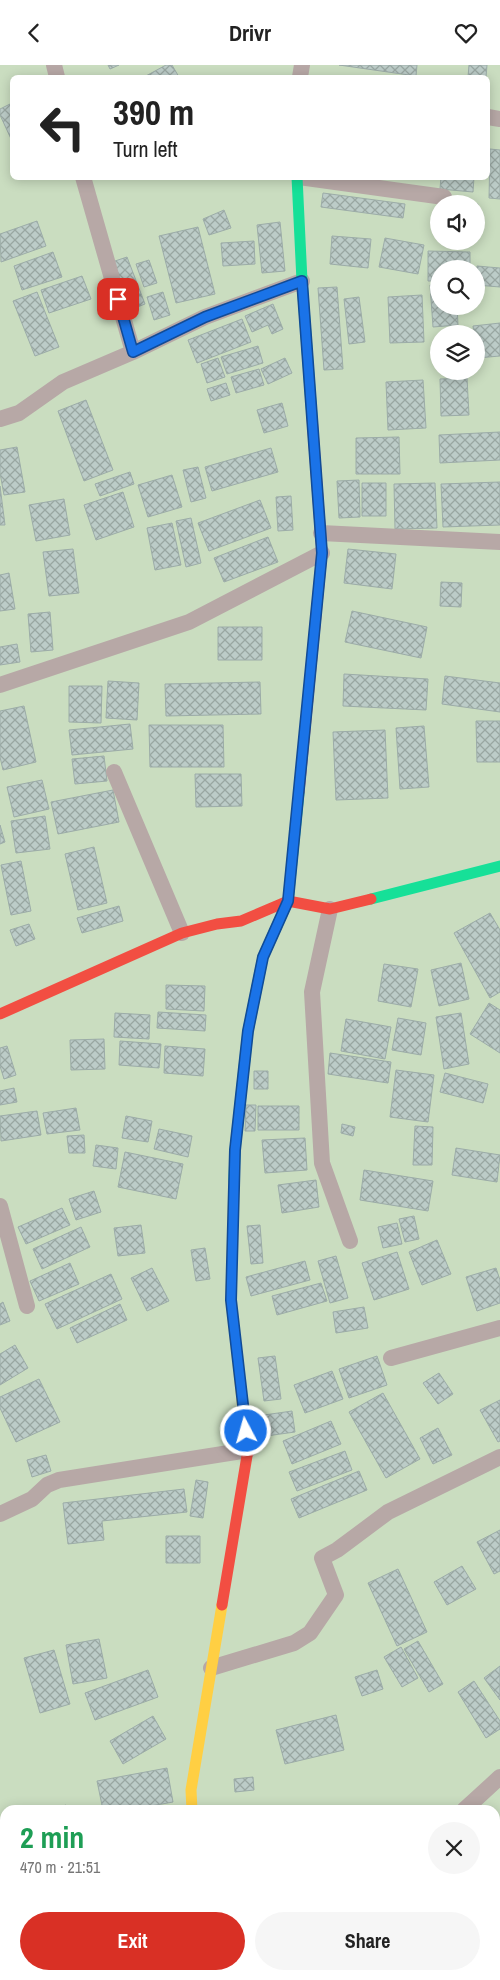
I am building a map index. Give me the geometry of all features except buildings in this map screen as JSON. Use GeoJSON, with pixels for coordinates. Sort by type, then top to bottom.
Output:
{"type":"FeatureCollection","features":[{"type":"Feature","properties":{"kind":"street"},"geometry":{"type":"LineString","coordinates":[[84,180],[133,352]]}},
{"type":"Feature","properties":{"kind":"street"},"geometry":{"type":"LineString","coordinates":[[192,1805],[191,1791],[248,1450],[231,1300],[235,1150],[248,1031],[263,957],[288,901],[322,553],[302,281],[298,180]]}},
{"type":"Feature","properties":{"kind":"street"},"geometry":{"type":"LineString","coordinates":[[320,180],[430,195]]}},
{"type":"Feature","properties":{"kind":"street"},"geometry":{"type":"LineString","coordinates":[[0,419],[19,413],[63,382],[133,352],[205,317],[302,281]]}},
{"type":"Feature","properties":{"kind":"street"},"geometry":{"type":"LineString","coordinates":[[321,533],[500,542]]}},
{"type":"Feature","properties":{"kind":"street"},"geometry":{"type":"LineString","coordinates":[[0,685],[189,622],[322,553]]}},
{"type":"Feature","properties":{"kind":"street"},"geometry":{"type":"LineString","coordinates":[[114,772],[182,933]]}},
{"type":"Feature","properties":{"kind":"street"},"geometry":{"type":"LineString","coordinates":[[0,1013],[182,933],[217,924],[241,921],[288,901],[330,909],[500,866]]}},
{"type":"Feature","properties":{"kind":"street"},"geometry":{"type":"LineString","coordinates":[[330,909],[312,992],[322,1163],[350,1241]]}},
{"type":"Feature","properties":{"kind":"street"},"geometry":{"type":"LineString","coordinates":[[0,1206],[27,1306]]}},
{"type":"Feature","properties":{"kind":"street"},"geometry":{"type":"LineString","coordinates":[[391,1358],[500,1328]]}},
{"type":"Feature","properties":{"kind":"street"},"geometry":{"type":"LineString","coordinates":[[0,1514],[32,1499],[47,1485],[58,1480],[248,1450]]}},
{"type":"Feature","properties":{"kind":"street"},"geometry":{"type":"LineString","coordinates":[[211,1668],[294,1643],[310,1633],[336,1595],[322,1558],[388,1512],[500,1457]]}},
{"type":"Feature","properties":{"kind":"street"},"geometry":{"type":"LineString","coordinates":[[469,1805],[500,1777]]}},
{"type":"Feature","properties":{"kind":"traffic: fast"},"geometry":{"type":"LineString","coordinates":[[297,180],[312,417]]}},
{"type":"Feature","properties":{"kind":"traffic: fast"},"geometry":{"type":"LineString","coordinates":[[234,1182],[235,1150],[248,1031],[263,957],[288,901],[299,792]]}},
{"type":"Feature","properties":{"kind":"traffic: fast"},"geometry":{"type":"LineString","coordinates":[[371,899],[500,866]]}},
{"type":"Feature","properties":{"kind":"traffic: slow"},"geometry":{"type":"LineString","coordinates":[[234,1182],[231,1300],[244,1419]]}},
{"type":"Feature","properties":{"kind":"traffic: slow"},"geometry":{"type":"LineString","coordinates":[[192,1805],[191,1790],[222,1605]]}},
{"type":"Feature","properties":{"kind":"traffic: jam"},"geometry":{"type":"LineString","coordinates":[[299,792],[322,553],[312,417]]}},
{"type":"Feature","properties":{"kind":"traffic: jam"},"geometry":{"type":"LineString","coordinates":[[0,1014],[182,933],[217,924],[241,921],[288,901],[330,909],[371,899]]}},
{"type":"Feature","properties":{"kind":"traffic: jam"},"geometry":{"type":"LineString","coordinates":[[222,1605],[248,1450],[244,1419]]}},
{"type":"Feature","properties":{"kind":"route"},"geometry":{"type":"LineString","coordinates":[[118,299],[133,352],[205,317],[302,281],[322,553],[288,901],[263,957],[248,1031],[235,1150],[231,1300],[246,1431]]}}]}
